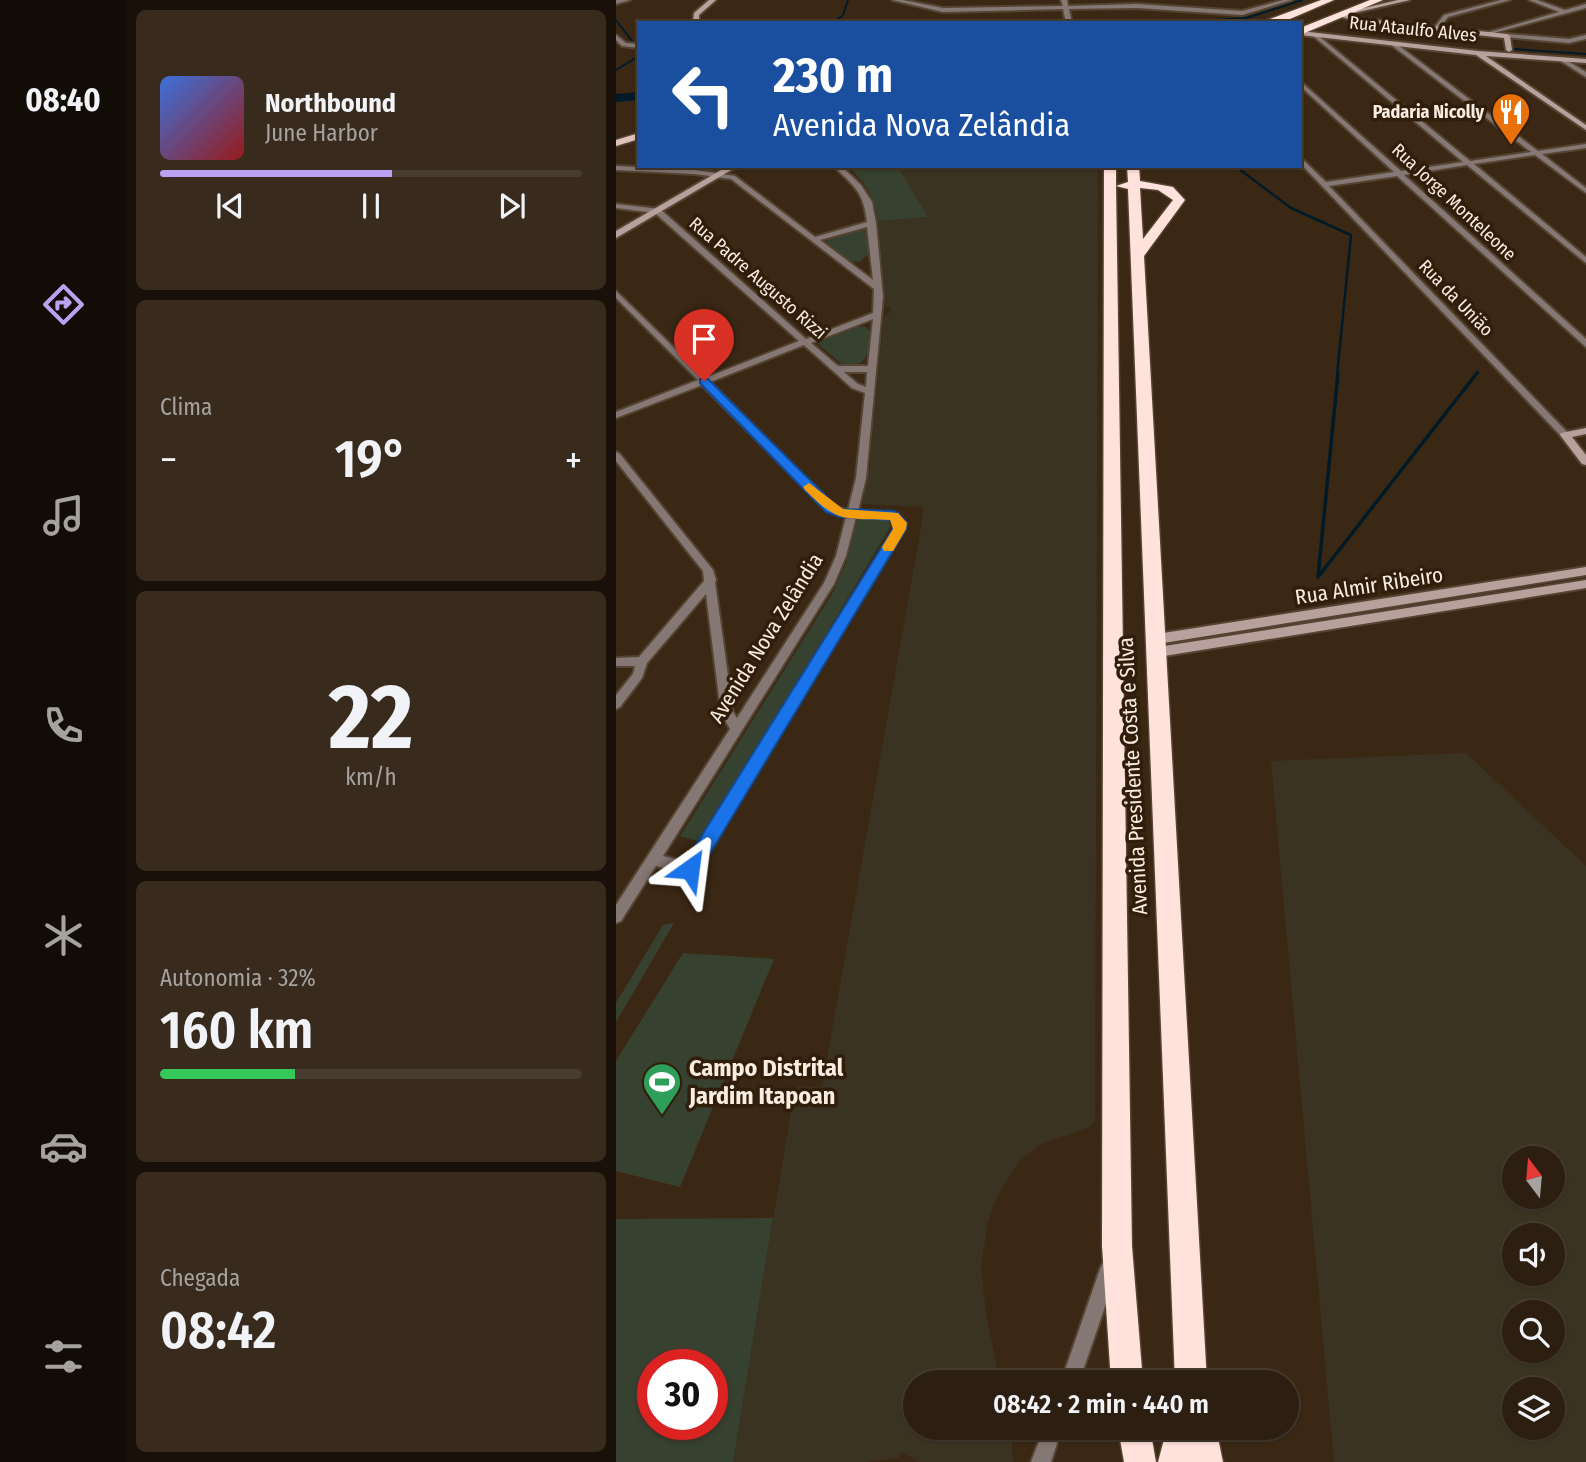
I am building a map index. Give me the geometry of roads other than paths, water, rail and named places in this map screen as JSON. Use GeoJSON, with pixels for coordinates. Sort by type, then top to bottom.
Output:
{"type":"FeatureCollection","features":[{"type":"Feature","properties":{"kind":"highway"},"geometry":{"type":"LineString","coordinates":[[1276,21],[1329,0]]}},
{"type":"Feature","properties":{"kind":"highway"},"geometry":{"type":"LineString","coordinates":[[1302,32],[1313,31],[1379,3],[1397,0]]}},
{"type":"Feature","properties":{"kind":"highway","name":"Avenida Presidente Costa e Silva"},"geometry":{"type":"LineString","coordinates":[[1133,168],[1190,1370]]}},
{"type":"Feature","properties":{"kind":"highway"},"geometry":{"type":"LineString","coordinates":[[1110,177],[1134,185],[1149,184],[1167,189],[1179,201],[1138,255]]}},
{"type":"Feature","properties":{"kind":"highway","name":"Avenida Presidente Costa e Silva"},"geometry":{"type":"LineString","coordinates":[[1110,177],[1117,1246],[1126,1370]]}},
{"type":"Feature","properties":{"kind":"highway"},"geometry":{"type":"LineString","coordinates":[[1136,1440],[1140,1462]]}},
{"type":"Feature","properties":{"kind":"highway"},"geometry":{"type":"LineString","coordinates":[[1174,1462],[1180,1440]]}},
{"type":"Feature","properties":{"kind":"highway"},"geometry":{"type":"LineString","coordinates":[[1202,1440],[1207,1462]]}},
{"type":"Feature","properties":{"kind":"main road"},"geometry":{"type":"LineString","coordinates":[[616,134],[637,129]]}},
{"type":"Feature","properties":{"kind":"main road"},"geometry":{"type":"LineString","coordinates":[[616,143],[637,137]]}},
{"type":"Feature","properties":{"kind":"street"},"geometry":{"type":"LineString","coordinates":[[616,2],[627,0]]}},
{"type":"Feature","properties":{"kind":"street"},"geometry":{"type":"LineString","coordinates":[[696,21],[696,14],[713,0]]}},
{"type":"Feature","properties":{"kind":"street"},"geometry":{"type":"LineString","coordinates":[[895,0],[939,10],[1066,3],[1242,13],[1289,0]]}},
{"type":"Feature","properties":{"kind":"street"},"geometry":{"type":"LineString","coordinates":[[980,8],[982,0]]}},
{"type":"Feature","properties":{"kind":"street"},"geometry":{"type":"LineString","coordinates":[[1379,3],[1407,0]]}},
{"type":"Feature","properties":{"kind":"street"},"geometry":{"type":"LineString","coordinates":[[1436,29],[1446,16],[1507,0]]}},
{"type":"Feature","properties":{"kind":"street"},"geometry":{"type":"LineString","coordinates":[[1532,0],[1564,12]]}},
{"type":"Feature","properties":{"kind":"street"},"geometry":{"type":"LineString","coordinates":[[1066,3],[1069,21]]}},
{"type":"Feature","properties":{"kind":"street"},"geometry":{"type":"LineString","coordinates":[[1488,34],[1586,6]]}},
{"type":"Feature","properties":{"kind":"street"},"geometry":{"type":"LineString","coordinates":[[1349,14],[1358,20],[1436,29],[1569,41],[1586,37]]}},
{"type":"Feature","properties":{"kind":"street"},"geometry":{"type":"LineString","coordinates":[[1313,31],[1586,261]]}},
{"type":"Feature","properties":{"kind":"street","name":"Rua Ataulfo Alves"},"geometry":{"type":"LineString","coordinates":[[1313,31],[1332,36],[1478,53],[1586,61]]}},
{"type":"Feature","properties":{"kind":"street"},"geometry":{"type":"LineString","coordinates":[[1492,63],[1493,58],[1509,50],[1502,35]]}},
{"type":"Feature","properties":{"kind":"street"},"geometry":{"type":"LineString","coordinates":[[1499,55],[1502,35]]}},
{"type":"Feature","properties":{"kind":"street"},"geometry":{"type":"LineString","coordinates":[[1325,43],[1332,36]]}},
{"type":"Feature","properties":{"kind":"street"},"geometry":{"type":"LineString","coordinates":[[616,37],[621,43],[637,46]]}},
{"type":"Feature","properties":{"kind":"street"},"geometry":{"type":"LineString","coordinates":[[1392,43],[1586,191]]}},
{"type":"Feature","properties":{"kind":"street"},"geometry":{"type":"LineString","coordinates":[[618,50],[631,46]]}},
{"type":"Feature","properties":{"kind":"street","name":"Rua Ataulfo Alves"},"geometry":{"type":"LineString","coordinates":[[1509,50],[1522,57]]}},
{"type":"Feature","properties":{"kind":"street"},"geometry":{"type":"LineString","coordinates":[[1478,53],[1586,128]]}},
{"type":"Feature","properties":{"kind":"street"},"geometry":{"type":"LineString","coordinates":[[1561,59],[1586,75]]}},
{"type":"Feature","properties":{"kind":"street","name":"Rua Jorge Monteleone"},"geometry":{"type":"LineString","coordinates":[[1302,85],[1586,344]]}},
{"type":"Feature","properties":{"kind":"street"},"geometry":{"type":"LineString","coordinates":[[1326,184],[1586,146]]}},
{"type":"Feature","properties":{"kind":"street","name":"Rua da União"},"geometry":{"type":"LineString","coordinates":[[1302,161],[1565,435],[1586,462]]}},
{"type":"Feature","properties":{"kind":"street"},"geometry":{"type":"LineString","coordinates":[[616,168],[706,173],[719,170],[733,177],[878,288]]}},
{"type":"Feature","properties":{"kind":"street","name":"Avenida Nova Zelândia"},"geometry":{"type":"LineString","coordinates":[[616,917],[829,584],[841,556],[862,470],[878,314],[878,288],[872,223],[865,194],[839,168]]}},
{"type":"Feature","properties":{"kind":"street"},"geometry":{"type":"LineString","coordinates":[[616,235],[719,170]]}},
{"type":"Feature","properties":{"kind":"street"},"geometry":{"type":"LineString","coordinates":[[616,224],[706,173]]}},
{"type":"Feature","properties":{"kind":"street"},"geometry":{"type":"LineString","coordinates":[[616,206],[657,211]]}},
{"type":"Feature","properties":{"kind":"street","name":"Rua Padre Augusto Rizzi"},"geometry":{"type":"LineString","coordinates":[[657,211],[855,386],[870,392]]}},
{"type":"Feature","properties":{"kind":"street"},"geometry":{"type":"LineString","coordinates":[[815,239],[872,223]]}},
{"type":"Feature","properties":{"kind":"street"},"geometry":{"type":"LineString","coordinates":[[851,267],[876,267]]}},
{"type":"Feature","properties":{"kind":"street"},"geometry":{"type":"LineString","coordinates":[[616,293],[831,509],[851,514],[894,516],[900,523],[900,529],[690,869],[653,859]]}},
{"type":"Feature","properties":{"kind":"street"},"geometry":{"type":"LineString","coordinates":[[616,415],[878,314]]}},
{"type":"Feature","properties":{"kind":"street"},"geometry":{"type":"LineString","coordinates":[[838,369],[872,369]]}},
{"type":"Feature","properties":{"kind":"street"},"geometry":{"type":"LineString","coordinates":[[1565,435],[1586,431]]}},
{"type":"Feature","properties":{"kind":"street"},"geometry":{"type":"LineString","coordinates":[[616,455],[702,559],[711,580],[727,713],[736,727]]}},
{"type":"Feature","properties":{"kind":"street","name":"Rua Almir Ribeiro"},"geometry":{"type":"LineString","coordinates":[[1157,645],[1586,571]]}},
{"type":"Feature","properties":{"kind":"street"},"geometry":{"type":"LineString","coordinates":[[616,704],[638,675],[642,661],[684,608],[711,580]]}},
{"type":"Feature","properties":{"kind":"street","name":"Rua Almir Ribeiro"},"geometry":{"type":"LineString","coordinates":[[1157,645],[1586,584]]}},
{"type":"Feature","properties":{"kind":"street"},"geometry":{"type":"LineString","coordinates":[[616,662],[642,661]]}},
{"type":"Feature","properties":{"kind":"street"},"geometry":{"type":"LineString","coordinates":[[1074,1370],[1117,1246]]}},
{"type":"Feature","properties":{"kind":"street"},"geometry":{"type":"LineString","coordinates":[[1045,1458],[1050,1440]]}},
{"type":"Feature","properties":{"kind":"waterway"},"geometry":{"type":"LineString","coordinates":[[836,21],[843,15],[848,0]]}},
{"type":"Feature","properties":{"kind":"waterway"},"geometry":{"type":"LineString","coordinates":[[1237,21],[1302,0]]}},
{"type":"Feature","properties":{"kind":"waterway"},"geometry":{"type":"LineString","coordinates":[[616,20],[632,41]]}},
{"type":"Feature","properties":{"kind":"waterway"},"geometry":{"type":"LineString","coordinates":[[1514,49],[1586,54]]}},
{"type":"Feature","properties":{"kind":"waterway"},"geometry":{"type":"LineString","coordinates":[[616,70],[637,57]]}},
{"type":"Feature","properties":{"kind":"waterway"},"geometry":{"type":"LineString","coordinates":[[616,98],[637,96]]}},
{"type":"Feature","properties":{"kind":"waterway"},"geometry":{"type":"LineString","coordinates":[[1238,168],[1291,208],[1351,235],[1337,375]]}},
{"type":"Feature","properties":{"kind":"waterway"},"geometry":{"type":"LineString","coordinates":[[1338,373],[1318,577],[1477,373]]}},
{"type":"Feature","properties":{"kind":"place","name":"Padaria Nicolly"},"geometry":{"type":"Point","coordinates":[1511,146]}},
{"type":"Feature","properties":{"kind":"place","name":"Campo Distrital Jardim Itapoan"},"geometry":{"type":"Point","coordinates":[662,1116]}}]}
